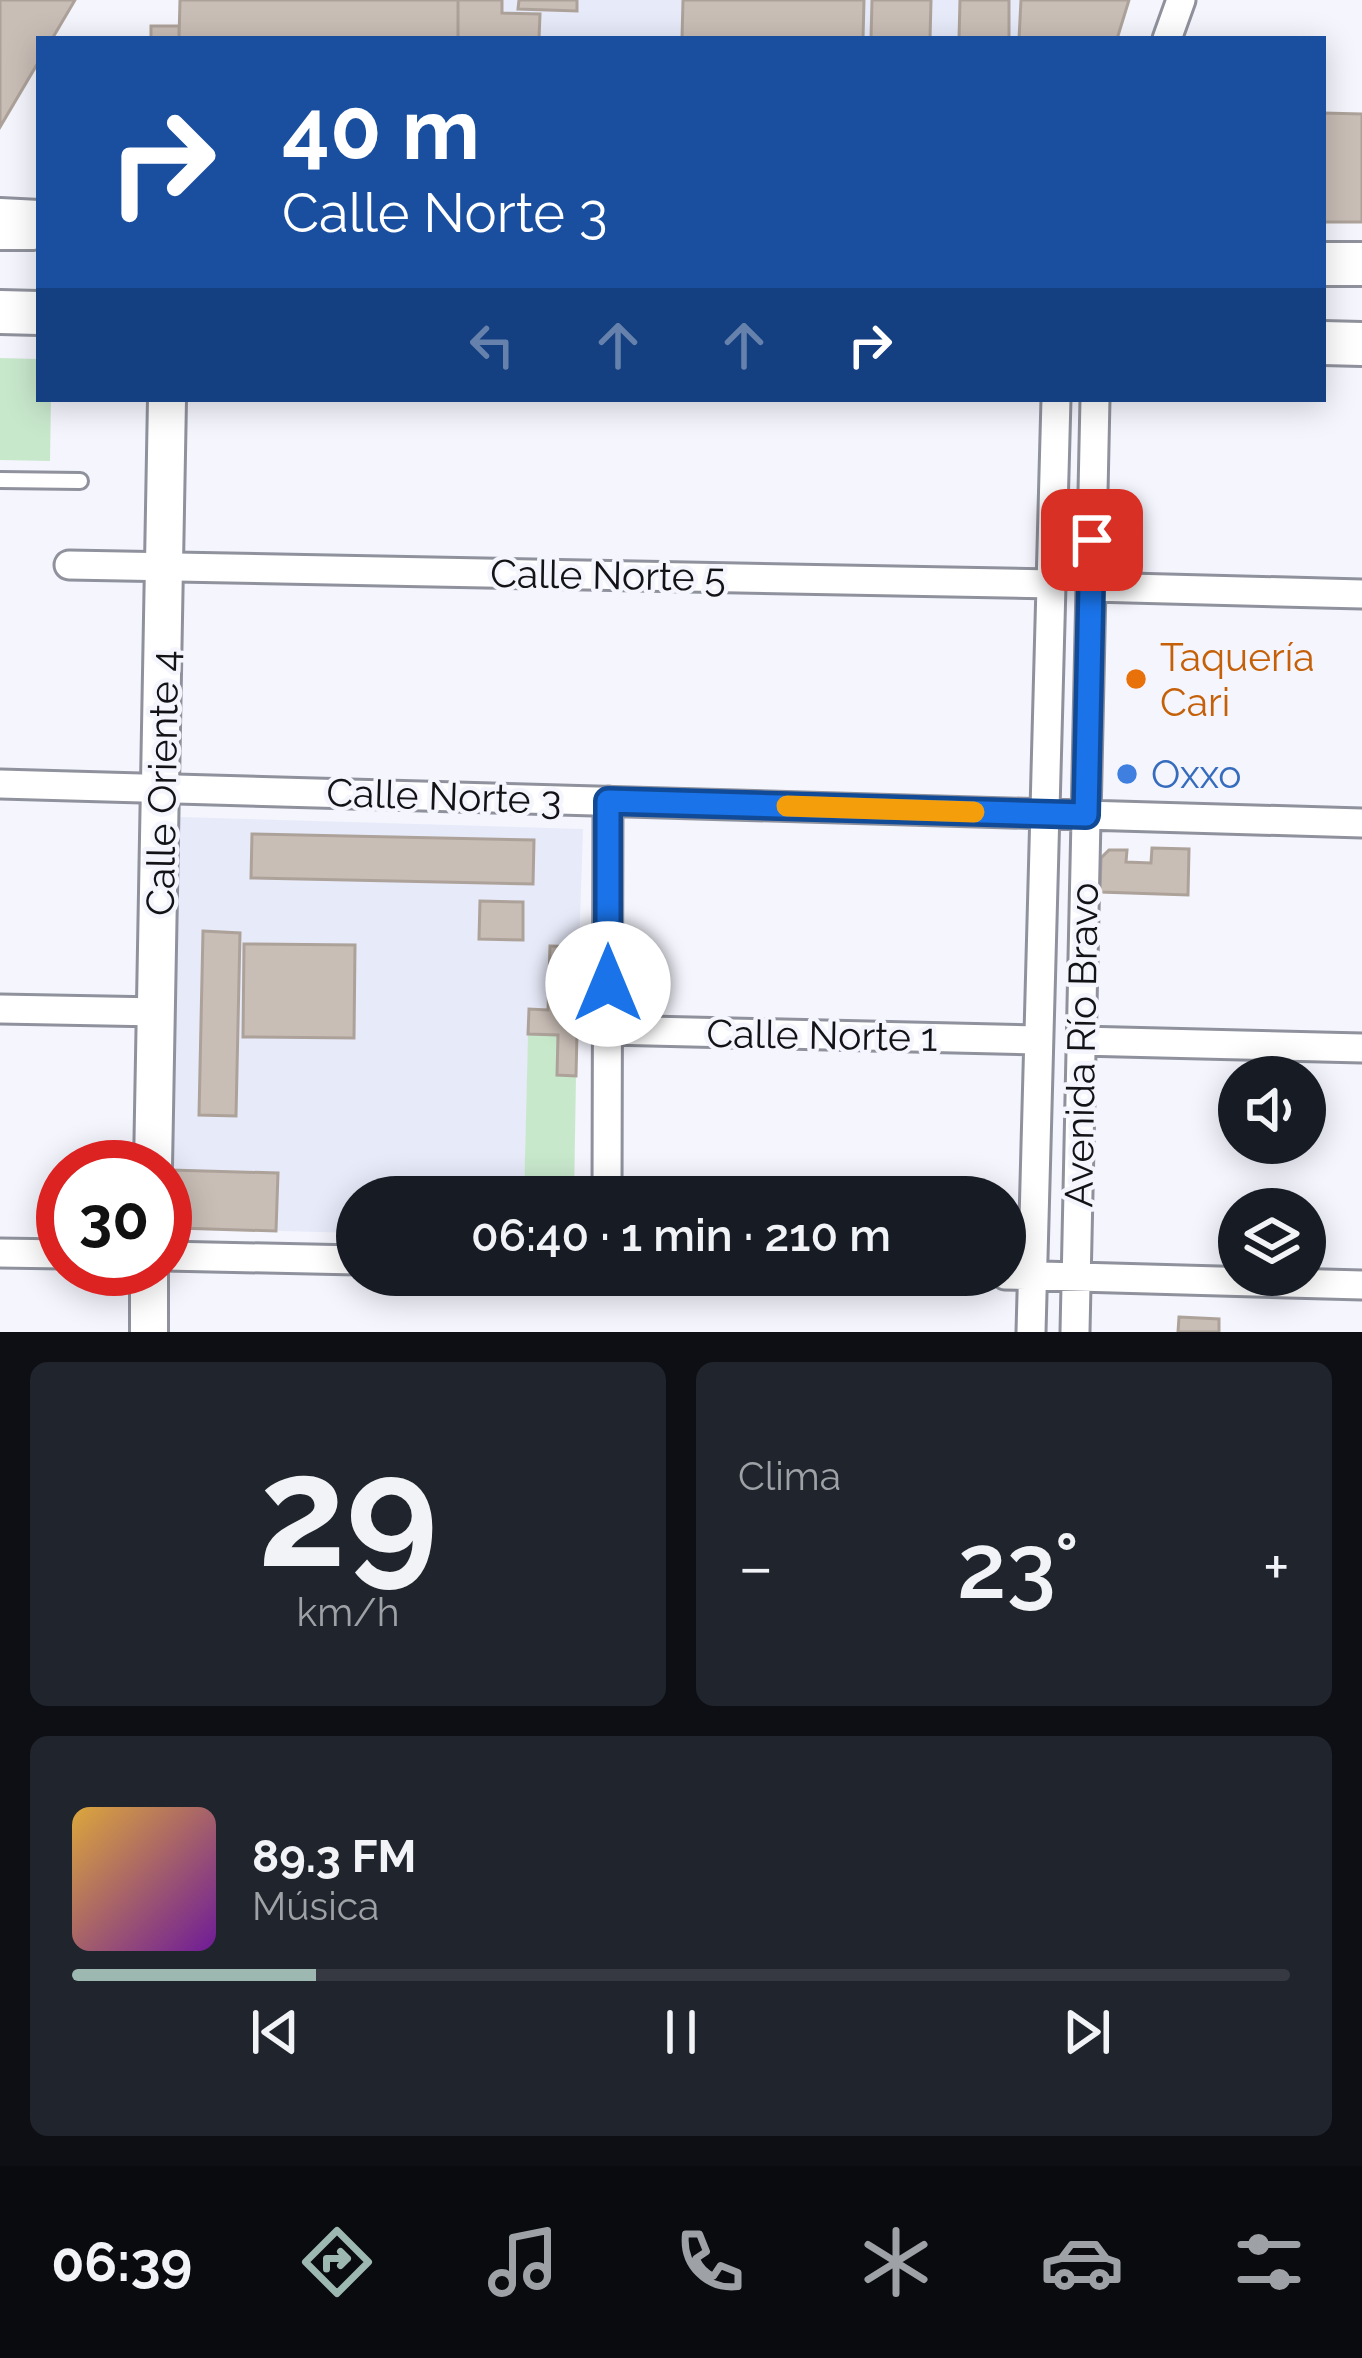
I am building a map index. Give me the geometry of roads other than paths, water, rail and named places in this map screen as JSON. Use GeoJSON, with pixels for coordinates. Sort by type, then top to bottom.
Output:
{"type":"FeatureCollection","features":[{"type":"Feature","properties":{"kind":"main road"},"geometry":{"type":"LineString","coordinates":[[0,220],[36,222]]}},
{"type":"Feature","properties":{"kind":"main road"},"geometry":{"type":"LineString","coordinates":[[1326,264],[1362,264]]}},
{"type":"Feature","properties":{"kind":"main road"},"geometry":{"type":"LineString","coordinates":[[0,311],[36,313]]}},
{"type":"Feature","properties":{"kind":"main road"},"geometry":{"type":"LineString","coordinates":[[1326,343],[1362,344]]}},
{"type":"Feature","properties":{"kind":"street"},"geometry":{"type":"LineString","coordinates":[[1168,36],[1181,0]]}},
{"type":"Feature","properties":{"kind":"street","name":"Calle Oriente 4"},"geometry":{"type":"LineString","coordinates":[[154,1140],[167,402]]}},
{"type":"Feature","properties":{"kind":"street","name":"Avenida Río Bravo"},"geometry":{"type":"LineString","coordinates":[[1026,1176],[1036,1040],[1056,402]]}},
{"type":"Feature","properties":{"kind":"street","name":"Avenida Río Bravo"},"geometry":{"type":"LineString","coordinates":[[1075,1332],[1095,402]]}},
{"type":"Feature","properties":{"kind":"street","name":"Calle Norte 5"},"geometry":{"type":"LineString","coordinates":[[69,565],[1051,584]]}},
{"type":"Feature","properties":{"kind":"street"},"geometry":{"type":"LineString","coordinates":[[1091,587],[1362,594]]}},
{"type":"Feature","properties":{"kind":"street","name":"Calle Norte 3"},"geometry":{"type":"LineString","coordinates":[[0,784],[1362,823]]}},
{"type":"Feature","properties":{"kind":"street"},"geometry":{"type":"LineString","coordinates":[[607,1176],[608,801]]}},
{"type":"Feature","properties":{"kind":"street"},"geometry":{"type":"LineString","coordinates":[[0,1009],[159,1012]]}},
{"type":"Feature","properties":{"kind":"street","name":"Calle Norte 1"},"geometry":{"type":"LineString","coordinates":[[608,1030],[1036,1040]]}},
{"type":"Feature","properties":{"kind":"street"},"geometry":{"type":"LineString","coordinates":[[1080,1041],[1362,1048]]}},
{"type":"Feature","properties":{"kind":"street"},"geometry":{"type":"LineString","coordinates":[[0,1253],[36,1254]]}},
{"type":"Feature","properties":{"kind":"street"},"geometry":{"type":"LineString","coordinates":[[192,1257],[336,1260]]}},
{"type":"Feature","properties":{"kind":"street"},"geometry":{"type":"LineString","coordinates":[[1026,1275],[1362,1285]]}},
{"type":"Feature","properties":{"kind":"street"},"geometry":{"type":"LineString","coordinates":[[149,1296],[149,1332]]}},
{"type":"Feature","properties":{"kind":"street","name":"Avenida Río Bravo"},"geometry":{"type":"LineString","coordinates":[[1022,1296],[1030,1332]]}},
{"type":"Feature","properties":{"kind":"lane"},"geometry":{"type":"LineString","coordinates":[[0,242],[36,242]]}},
{"type":"Feature","properties":{"kind":"lane"},"geometry":{"type":"LineString","coordinates":[[0,481],[80,481]]}},
{"type":"Feature","properties":{"kind":"place","name":"Taquería Cari"},"geometry":{"type":"Point","coordinates":[1136,679]}},
{"type":"Feature","properties":{"kind":"place","name":"Oxxo"},"geometry":{"type":"Point","coordinates":[1127,774]}}]}
